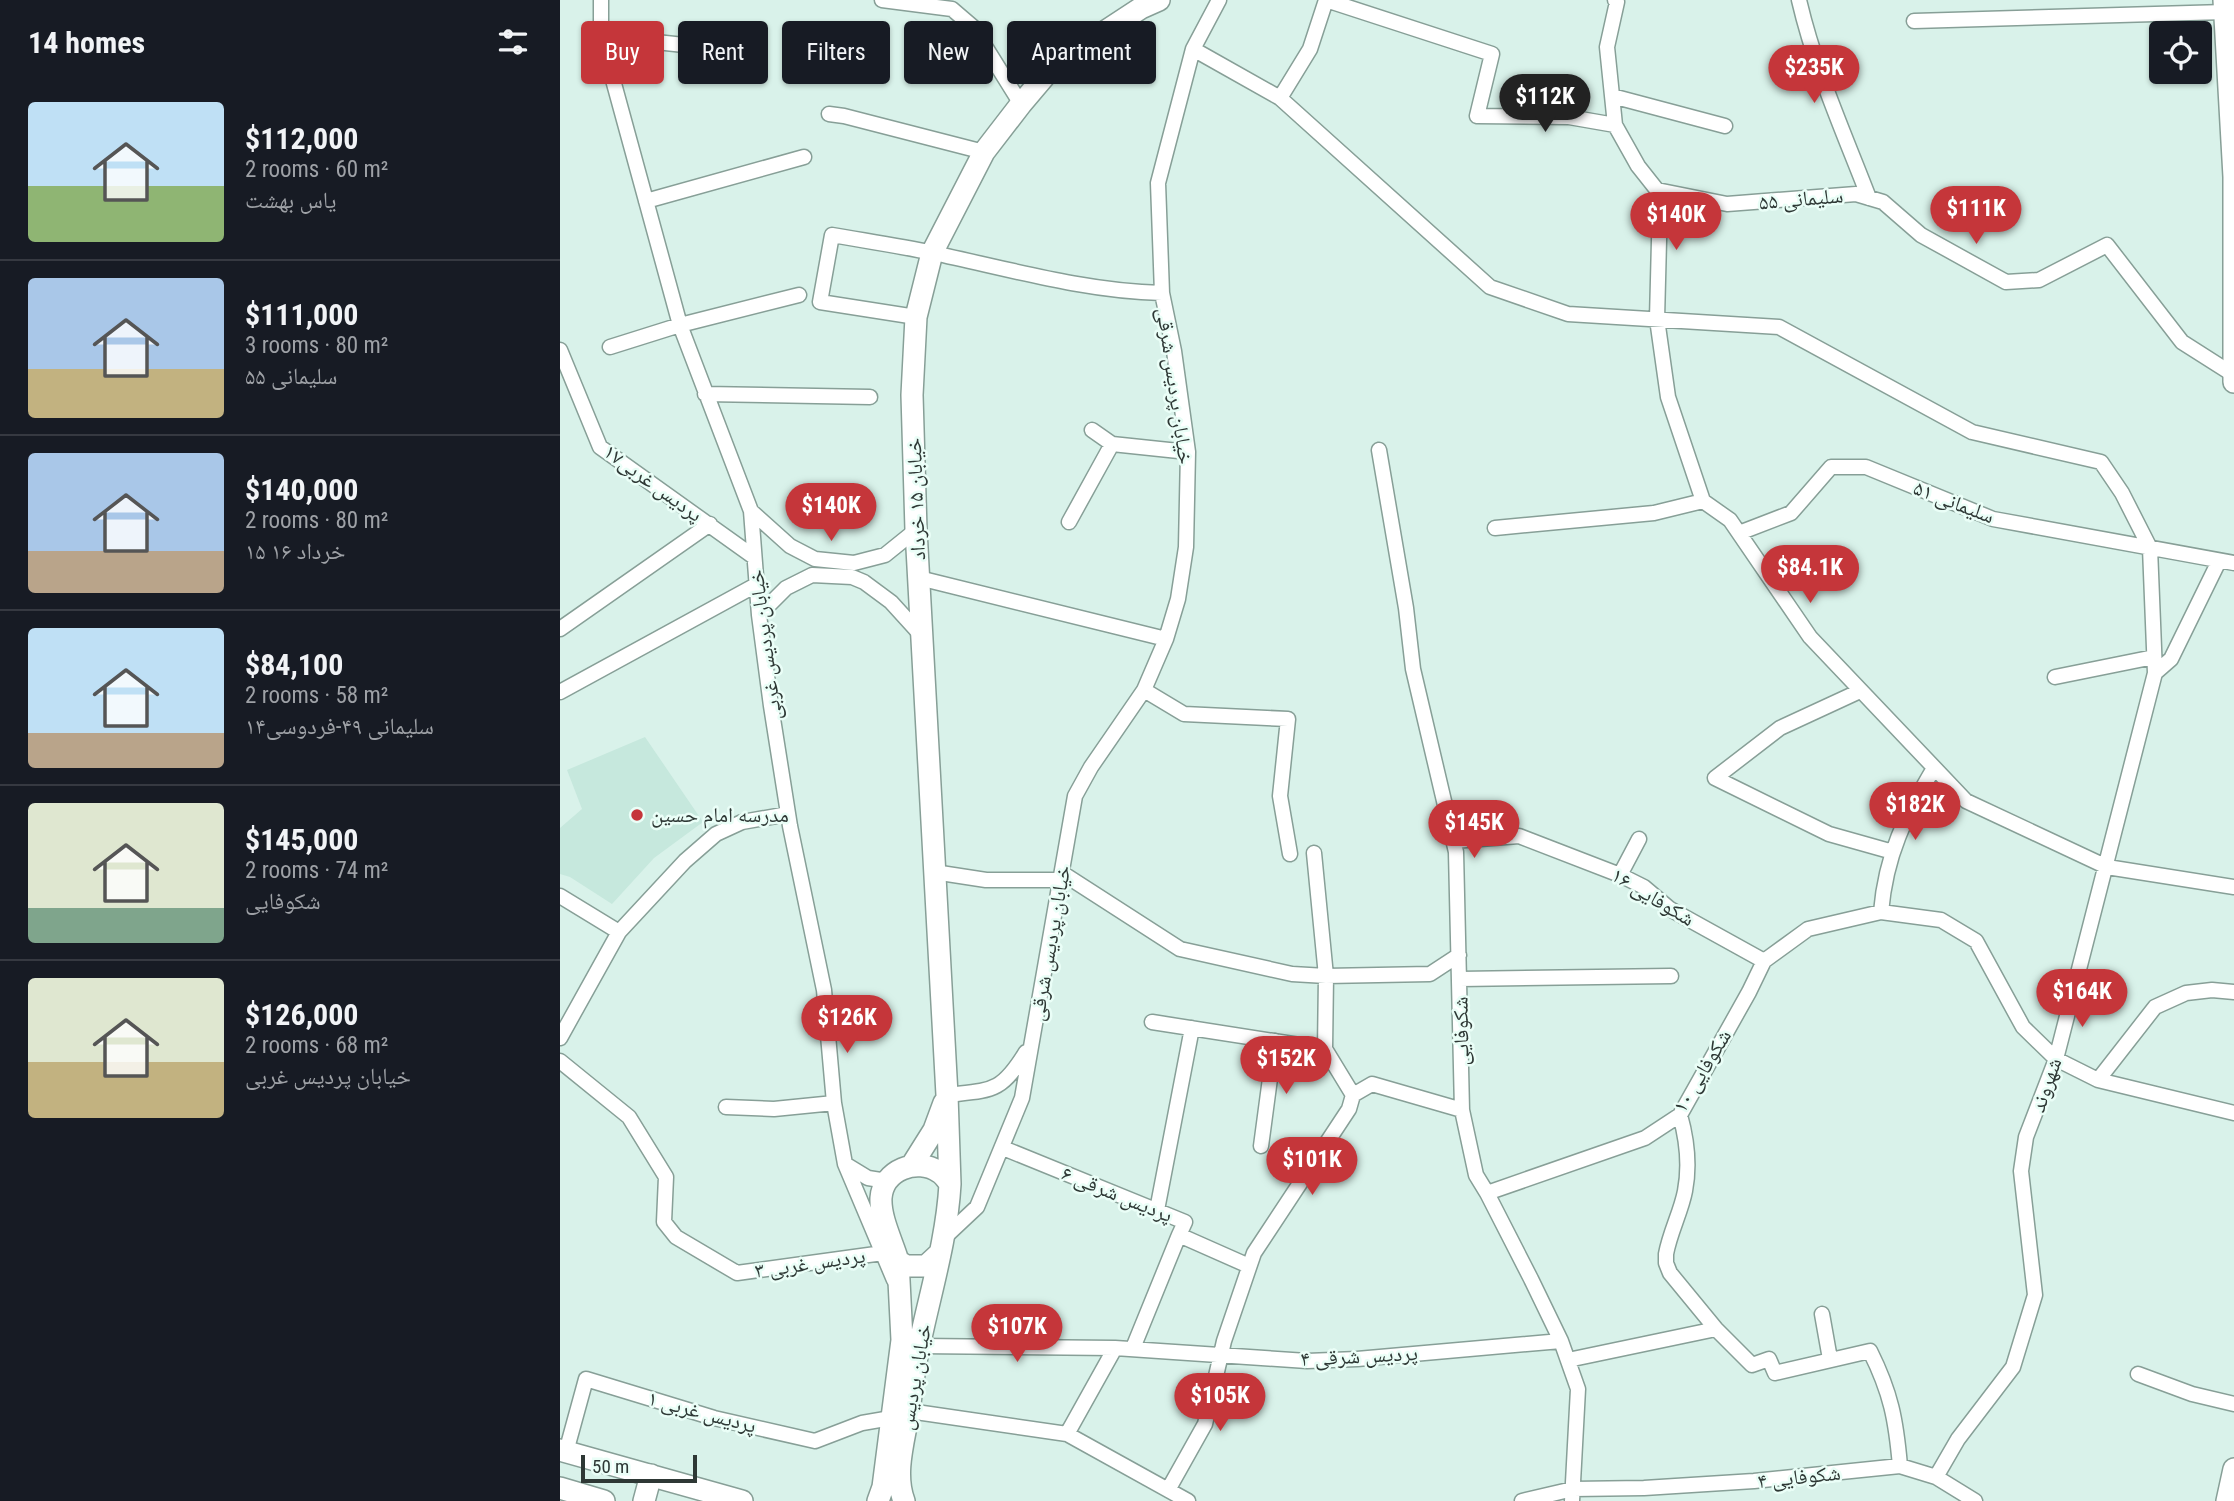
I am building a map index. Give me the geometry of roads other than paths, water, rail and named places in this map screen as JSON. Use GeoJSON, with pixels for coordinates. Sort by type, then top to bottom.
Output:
{"type":"FeatureCollection","features":[{"type":"Feature","properties":{"kind":"street","name":"خیابان پردیس غربی"},"geometry":{"type":"LineString","coordinates":[[601,0],[601,21]]}},
{"type":"Feature","properties":{"kind":"street"},"geometry":{"type":"LineString","coordinates":[[882,0],[952,9],[973,27],[1021,104]]}},
{"type":"Feature","properties":{"kind":"street","name":"خیابان پردیس شرقی"},"geometry":{"type":"LineString","coordinates":[[942,1245],[977,1207],[1023,1098],[1075,796],[1091,767],[1144,690],[1166,639],[1178,599],[1186,547],[1188,452],[1174,351],[1162,293],[1158,183],[1193,49],[1219,0]]}},
{"type":"Feature","properties":{"kind":"street"},"geometry":{"type":"LineString","coordinates":[[1280,97],[1310,49],[1326,0],[1492,54],[1477,116],[1569,117],[1615,125]]}},
{"type":"Feature","properties":{"kind":"street"},"geometry":{"type":"LineString","coordinates":[[1615,0],[1617,2],[1607,47],[1615,125],[1638,166],[1657,190],[1660,202],[1657,319],[1668,397],[1703,501],[1730,520],[1810,637],[1966,802],[2107,867],[2234,887]]}},
{"type":"Feature","properties":{"kind":"street"},"geometry":{"type":"LineString","coordinates":[[1799,0],[1807,35],[1822,79],[1869,198]]}},
{"type":"Feature","properties":{"kind":"street","name":"خیابان ۱۵ خرداد"},"geometry":{"type":"LineString","coordinates":[[950,1184],[916,530],[912,395],[916,317],[932,253],[984,152],[1054,65],[1146,3]]}},
{"type":"Feature","properties":{"kind":"street"},"geometry":{"type":"LineString","coordinates":[[1914,21],[2224,6],[2234,177],[2234,382]]}},
{"type":"Feature","properties":{"kind":"street"},"geometry":{"type":"LineString","coordinates":[[1193,49],[1280,97],[1490,287],[1568,314],[1779,327],[1972,432],[2101,462],[2122,493],[2150,548]]}},
{"type":"Feature","properties":{"kind":"street","name":"خیابان پردیس غربی"},"geometry":{"type":"LineString","coordinates":[[614,84],[680,325],[751,511],[759,615],[788,814],[823,984],[834,1103],[845,1164],[891,1257]]}},
{"type":"Feature","properties":{"kind":"street"},"geometry":{"type":"LineString","coordinates":[[1612,96],[1725,126]]}},
{"type":"Feature","properties":{"kind":"street"},"geometry":{"type":"LineString","coordinates":[[829,114],[984,152]]}},
{"type":"Feature","properties":{"kind":"street"},"geometry":{"type":"LineString","coordinates":[[646,201],[804,157]]}},
{"type":"Feature","properties":{"kind":"street","name":"سلیمانی ۵۵"},"geometry":{"type":"LineString","coordinates":[[1657,190],[1727,204],[1856,194],[1883,202],[1921,235],[2006,282],[2039,279],[2107,245],[2182,342],[2234,375]]}},
{"type":"Feature","properties":{"kind":"street"},"geometry":{"type":"LineString","coordinates":[[916,317],[820,302],[832,235],[932,253],[1030,275],[1130,292],[1162,293]]}},
{"type":"Feature","properties":{"kind":"street"},"geometry":{"type":"LineString","coordinates":[[610,346],[799,295]]}},
{"type":"Feature","properties":{"kind":"street","name":"پردیس غربی۱۷"},"geometry":{"type":"LineString","coordinates":[[560,350],[600,447],[754,558]]}},
{"type":"Feature","properties":{"kind":"street"},"geometry":{"type":"LineString","coordinates":[[705,394],[870,397]]}},
{"type":"Feature","properties":{"kind":"street"},"geometry":{"type":"LineString","coordinates":[[1092,430],[1112,444],[1188,452]]}},
{"type":"Feature","properties":{"kind":"street"},"geometry":{"type":"LineString","coordinates":[[1069,522],[1112,444]]}},
{"type":"Feature","properties":{"kind":"street","name":"شکوفایی"},"geometry":{"type":"LineString","coordinates":[[1379,450],[1413,668],[1454,841],[1462,1110],[1476,1175],[1561,1341],[1578,1389],[1573,1495]]}},
{"type":"Feature","properties":{"kind":"street","name":"سلیمانی ۵۱"},"geometry":{"type":"LineString","coordinates":[[1739,533],[1791,513],[1831,467],[1866,467],[1993,519],[2227,562]]}},
{"type":"Feature","properties":{"kind":"street"},"geometry":{"type":"LineString","coordinates":[[1495,528],[1654,513],[1703,501]]}},
{"type":"Feature","properties":{"kind":"street"},"geometry":{"type":"LineString","coordinates":[[751,511],[790,546],[815,559],[854,563],[885,555],[916,530]]}},
{"type":"Feature","properties":{"kind":"street"},"geometry":{"type":"LineString","coordinates":[[560,629],[710,524]]}},
{"type":"Feature","properties":{"kind":"street","name":"شهروند"},"geometry":{"type":"LineString","coordinates":[[1936,1477],[1966,1428],[2013,1367],[2035,1295],[2021,1171],[2026,1137],[2056,1059],[2155,673],[2150,548]]}},
{"type":"Feature","properties":{"kind":"street"},"geometry":{"type":"LineString","coordinates":[[2155,673],[2171,659],[2227,562]]}},
{"type":"Feature","properties":{"kind":"street"},"geometry":{"type":"LineString","coordinates":[[759,615],[786,588],[812,575],[852,577],[864,582],[891,602],[921,635]]}},
{"type":"Feature","properties":{"kind":"street"},"geometry":{"type":"LineString","coordinates":[[919,578],[1166,639]]}},
{"type":"Feature","properties":{"kind":"street"},"geometry":{"type":"LineString","coordinates":[[560,691],[756,585]]}},
{"type":"Feature","properties":{"kind":"street"},"geometry":{"type":"LineString","coordinates":[[2055,677],[2154,657]]}},
{"type":"Feature","properties":{"kind":"street"},"geometry":{"type":"LineString","coordinates":[[1144,690],[1184,714],[1287,719],[1280,796],[1290,854]]}},
{"type":"Feature","properties":{"kind":"street"},"geometry":{"type":"LineString","coordinates":[[1860,691],[1780,728],[1715,778],[1829,834],[1893,852]]}},
{"type":"Feature","properties":{"kind":"street"},"geometry":{"type":"LineString","coordinates":[[1934,768],[1906,816],[1884,881],[1881,912],[1941,920],[1976,941],[2023,1027],[2056,1059],[2098,1080],[2234,1113]]}},
{"type":"Feature","properties":{"kind":"street"},"geometry":{"type":"LineString","coordinates":[[560,1038],[619,932],[685,861],[716,834],[742,822],[788,814]]}},
{"type":"Feature","properties":{"kind":"street","name":"شکوفایی ۱۶"},"geometry":{"type":"LineString","coordinates":[[1454,841],[1519,836],[1620,874],[1644,887],[1670,909],[1764,961]]}},
{"type":"Feature","properties":{"kind":"street"},"geometry":{"type":"LineString","coordinates":[[1620,874],[1639,839]]}},
{"type":"Feature","properties":{"kind":"street"},"geometry":{"type":"LineString","coordinates":[[1314,853],[1326,976],[1325,1049],[1353,1095]]}},
{"type":"Feature","properties":{"kind":"street"},"geometry":{"type":"LineString","coordinates":[[934,872],[986,880],[1061,877],[1180,949],[1292,974],[1430,974],[1459,955]]}},
{"type":"Feature","properties":{"kind":"street"},"geometry":{"type":"LineString","coordinates":[[560,896],[619,932]]}},
{"type":"Feature","properties":{"kind":"street","name":"شکوفایی ۱۰"},"geometry":{"type":"LineString","coordinates":[[1487,1193],[1644,1138],[1680,1115],[1764,961],[1808,929],[1881,912]]}},
{"type":"Feature","properties":{"kind":"street"},"geometry":{"type":"LineString","coordinates":[[1460,979],[1671,976]]}},
{"type":"Feature","properties":{"kind":"street"},"geometry":{"type":"LineString","coordinates":[[2098,1080],[2155,1007],[2186,993],[2212,990],[2234,992]]}},
{"type":"Feature","properties":{"kind":"street"},"geometry":{"type":"LineString","coordinates":[[1152,1022],[1325,1049]]}},
{"type":"Feature","properties":{"kind":"street"},"geometry":{"type":"LineString","coordinates":[[1157,1210],[1192,1028]]}},
{"type":"Feature","properties":{"kind":"street"},"geometry":{"type":"LineString","coordinates":[[1261,1146],[1275,1041]]}},
{"type":"Feature","properties":{"kind":"street"},"geometry":{"type":"LineString","coordinates":[[912,1165],[934,1130],[947,1095],[989,1091],[1006,1080],[1017,1068],[1031,1045]]}},
{"type":"Feature","properties":{"kind":"street","name":"پردیس غربی ۳"},"geometry":{"type":"LineString","coordinates":[[560,1061],[629,1116],[666,1177],[664,1222],[676,1237],[737,1273],[891,1257]]}},
{"type":"Feature","properties":{"kind":"street"},"geometry":{"type":"LineString","coordinates":[[1168,1490],[1205,1424],[1220,1356],[1254,1253],[1349,1109],[1353,1095],[1371,1084],[1462,1110]]}},
{"type":"Feature","properties":{"kind":"street"},"geometry":{"type":"LineString","coordinates":[[726,1107],[774,1109],[834,1103]]}},
{"type":"Feature","properties":{"kind":"street"},"geometry":{"type":"LineString","coordinates":[[1680,1115],[1686,1138],[1686,1178],[1685,1191],[1668,1244],[1666,1263],[1670,1273],[1716,1329],[1752,1365],[1769,1359],[1775,1373],[1870,1351],[1883,1378],[1896,1420],[1900,1466]]}},
{"type":"Feature","properties":{"kind":"street","name":"پردیس شرقی ۶"},"geometry":{"type":"LineString","coordinates":[[1003,1148],[1185,1222],[1179,1235],[1249,1266]]}},
{"type":"Feature","properties":{"kind":"street"},"geometry":{"type":"LineString","coordinates":[[845,1164],[868,1178],[887,1181]]}},
{"type":"Feature","properties":{"kind":"street"},"geometry":{"type":"LineString","coordinates":[[912,1165],[927,1166],[941,1173],[950,1184],[948,1217],[942,1245],[926,1266],[906,1266],[891,1257],[881,1209],[881,1194],[887,1181],[898,1170],[912,1165]]}},
{"type":"Feature","properties":{"kind":"street"},"geometry":{"type":"LineString","coordinates":[[1133,1348],[1179,1235]]}},
{"type":"Feature","properties":{"kind":"street","name":"خیابان پردیس"},"geometry":{"type":"LineString","coordinates":[[878,1501],[919,1346],[942,1245]]}},
{"type":"Feature","properties":{"kind":"street","name":"خیابان پردیس"},"geometry":{"type":"LineString","coordinates":[[891,1257],[900,1297],[902,1340],[899,1489],[904,1501]]}},
{"type":"Feature","properties":{"kind":"street"},"geometry":{"type":"LineString","coordinates":[[1822,1314],[1830,1359]]}},
{"type":"Feature","properties":{"kind":"street"},"geometry":{"type":"LineString","coordinates":[[1568,1360],[1716,1329]]}},
{"type":"Feature","properties":{"kind":"street","name":"پردیس شرقی ۴"},"geometry":{"type":"LineString","coordinates":[[919,1346],[1133,1348],[1307,1361],[1561,1341]]}},
{"type":"Feature","properties":{"kind":"street"},"geometry":{"type":"LineString","coordinates":[[1067,1434],[1115,1348]]}},
{"type":"Feature","properties":{"kind":"street"},"geometry":{"type":"LineString","coordinates":[[2138,1374],[2192,1394],[2234,1404]]}},
{"type":"Feature","properties":{"kind":"street","name":"پردیس غربی ۱"},"geometry":{"type":"LineString","coordinates":[[563,1451],[586,1379],[714,1418],[815,1441],[862,1423],[900,1415]]}},
{"type":"Feature","properties":{"kind":"street"},"geometry":{"type":"LineString","coordinates":[[900,1415],[1067,1434],[1188,1501]]}},
{"type":"Feature","properties":{"kind":"street"},"geometry":{"type":"LineString","coordinates":[[563,1451],[742,1501]]}},
{"type":"Feature","properties":{"kind":"street","name":"شکوفایی ۴"},"geometry":{"type":"LineString","coordinates":[[1522,1501],[1900,1466],[1936,1477],[1975,1501]]}},
{"type":"Feature","properties":{"kind":"street"},"geometry":{"type":"LineString","coordinates":[[2227,1501],[2234,1469]]}},
{"type":"Feature","properties":{"kind":"street"},"geometry":{"type":"LineString","coordinates":[[644,1501],[651,1475]]}},
{"type":"Feature","properties":{"kind":"street"},"geometry":{"type":"LineString","coordinates":[[566,1494],[604,1501]]}},
{"type":"Feature","properties":{"kind":"place","name":"مدرسه امام حسین"},"geometry":{"type":"Point","coordinates":[637,815]}}]}
